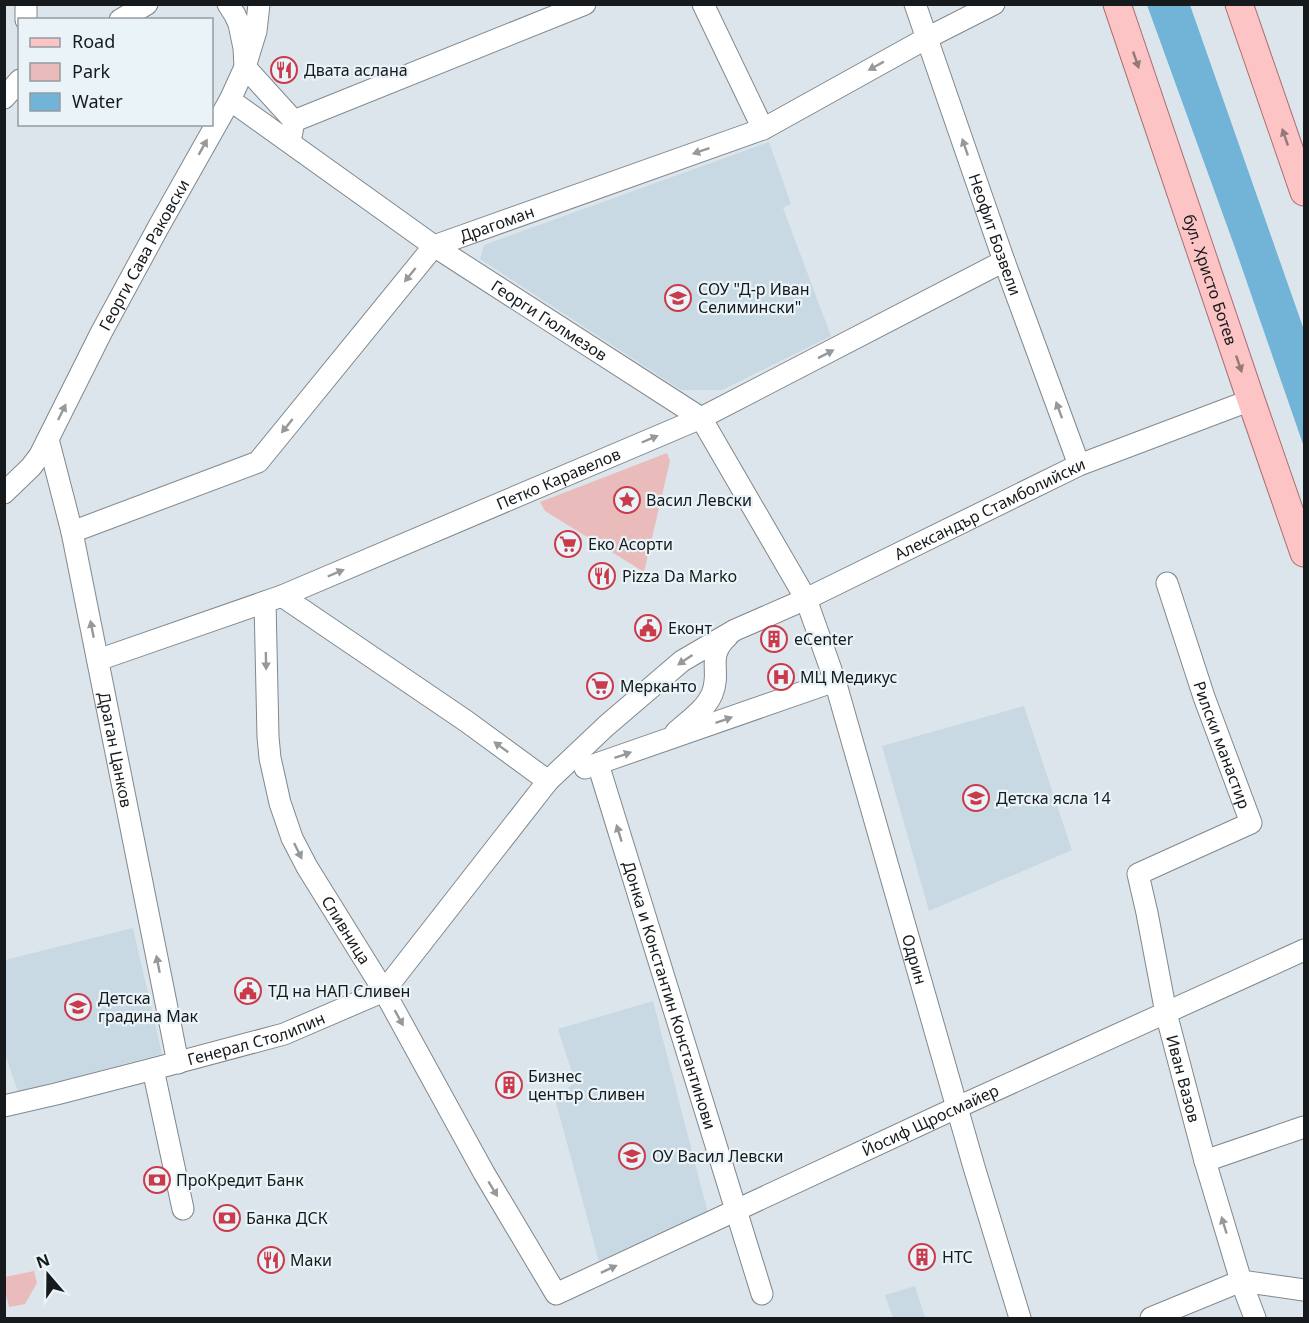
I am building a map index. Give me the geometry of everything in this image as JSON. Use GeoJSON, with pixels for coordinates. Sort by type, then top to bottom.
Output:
{"type":"FeatureCollection","features":[{"type":"Feature","properties":{"kind":"main road","name":"бул. Христо Ботев"},"geometry":{"type":"LineString","coordinates":[[1117,4],[1305,553]]}},
{"type":"Feature","properties":{"kind":"main road"},"geometry":{"type":"LineString","coordinates":[[1239,4],[1305,192]]}},
{"type":"Feature","properties":{"kind":"street"},"geometry":{"type":"LineString","coordinates":[[123,18],[147,4]]}},
{"type":"Feature","properties":{"kind":"street"},"geometry":{"type":"LineString","coordinates":[[228,4],[239,24],[245,67],[294,121]]}},
{"type":"Feature","properties":{"kind":"street","name":"Георги Сава Раковски"},"geometry":{"type":"LineString","coordinates":[[4,493],[40,455],[100,333],[230,99],[245,67],[256,31],[259,4]]}},
{"type":"Feature","properties":{"kind":"street"},"geometry":{"type":"LineString","coordinates":[[294,121],[585,4]]}},
{"type":"Feature","properties":{"kind":"street"},"geometry":{"type":"LineString","coordinates":[[703,4],[763,129]]}},
{"type":"Feature","properties":{"kind":"street","name":"Неофит Бозвели"},"geometry":{"type":"LineString","coordinates":[[915,4],[1004,261],[1079,465]]}},
{"type":"Feature","properties":{"kind":"street","name":"Драгоман"},"geometry":{"type":"LineString","coordinates":[[434,246],[763,129],[927,38],[994,4]]}},
{"type":"Feature","properties":{"kind":"street"},"geometry":{"type":"LineString","coordinates":[[4,98],[18,82]]}},
{"type":"Feature","properties":{"kind":"street","name":"Георги Гюлмезов"},"geometry":{"type":"LineString","coordinates":[[230,99],[434,246],[701,417],[806,599]]}},
{"type":"Feature","properties":{"kind":"street"},"geometry":{"type":"LineString","coordinates":[[290,142],[294,121]]}},
{"type":"Feature","properties":{"kind":"street"},"geometry":{"type":"LineString","coordinates":[[72,532],[258,462],[434,246]]}},
{"type":"Feature","properties":{"kind":"street","name":"Петко Каравелов"},"geometry":{"type":"LineString","coordinates":[[98,660],[273,599],[701,417],[1004,261]]}},
{"type":"Feature","properties":{"kind":"street","name":"Александър Стамболийски"},"geometry":{"type":"LineString","coordinates":[[548,781],[606,726],[682,661],[735,630],[806,599],[1079,465],[1251,400]]}},
{"type":"Feature","properties":{"kind":"street","name":"Драган Цанков"},"geometry":{"type":"LineString","coordinates":[[48,439],[72,532],[178,1063]]}},
{"type":"Feature","properties":{"kind":"street","name":"Рилски манастир"},"geometry":{"type":"LineString","coordinates":[[1138,874],[1251,823],[1204,697],[1167,583]]}},
{"type":"Feature","properties":{"kind":"street"},"geometry":{"type":"LineString","coordinates":[[273,599],[466,721],[548,781],[835,681]]}},
{"type":"Feature","properties":{"kind":"street","name":"Сливница"},"geometry":{"type":"LineString","coordinates":[[273,599],[268,737],[280,803],[292,838],[307,867],[384,991],[484,1173],[556,1294]]}},
{"type":"Feature","properties":{"kind":"street","name":"Одрин"},"geometry":{"type":"LineString","coordinates":[[806,599],[835,681],[1020,1318]]}},
{"type":"Feature","properties":{"kind":"street"},"geometry":{"type":"LineString","coordinates":[[668,739],[706,704],[715,684],[716,650],[735,630]]}},
{"type":"Feature","properties":{"kind":"street","name":"Донка и Константин Константинови"},"geometry":{"type":"LineString","coordinates":[[598,764],[762,1294]]}},
{"type":"Feature","properties":{"kind":"street","name":"Генерал Столипин"},"geometry":{"type":"LineString","coordinates":[[6,1102],[178,1063],[284,1034],[384,991],[548,781]]}},
{"type":"Feature","properties":{"kind":"street","name":"Иван Вазов"},"geometry":{"type":"LineString","coordinates":[[1138,874],[1166,1013],[1240,1281],[1255,1318]]}},
{"type":"Feature","properties":{"kind":"street","name":"Йосиф Щросмайер"},"geometry":{"type":"LineString","coordinates":[[556,1294],[958,1107],[1305,950]]}},
{"type":"Feature","properties":{"kind":"street"},"geometry":{"type":"LineString","coordinates":[[153,1069],[183,1209]]}},
{"type":"Feature","properties":{"kind":"street"},"geometry":{"type":"LineString","coordinates":[[1205,1161],[1305,1128]]}},
{"type":"Feature","properties":{"kind":"street"},"geometry":{"type":"LineString","coordinates":[[1151,1318],[1240,1281],[1305,1290]]}},
{"type":"Feature","properties":{"kind":"shaded area","name":"СОУ \"Д-р Иван Селимински\""},"geometry":{"type":"Polygon","coordinates":[[[769,142],[791,204],[783,208],[831,336],[722,390],[681,390],[480,259],[484,245],[769,142]]]}},
{"type":"Feature","properties":{"kind":"shaded area","name":"Детска ясла 14"},"geometry":{"type":"Polygon","coordinates":[[[1024,706],[1072,850],[929,911],[882,746],[1024,706]]]}},
{"type":"Feature","properties":{"kind":"shaded area","name":"Детска градина Мак"},"geometry":{"type":"Polygon","coordinates":[[[133,928],[162,1054],[18,1092],[5,1054],[5,960],[133,928]]]}},
{"type":"Feature","properties":{"kind":"shaded area","name":"ОУ Васил Левски"},"geometry":{"type":"Polygon","coordinates":[[[653,1001],[708,1213],[600,1265],[555,1099],[575,1082],[558,1029],[653,1001]]]}},
{"type":"Feature","properties":{"kind":"shaded area"},"geometry":{"type":"Polygon","coordinates":[[[915,1286],[925,1318],[893,1318],[885,1295],[915,1286]]]}},
{"type":"Feature","properties":{"kind":"green space"},"geometry":{"type":"Polygon","coordinates":[[[667,453],[670,461],[644,572],[545,511],[540,502],[667,453]]]}},
{"type":"Feature","properties":{"kind":"green space"},"geometry":{"type":"Polygon","coordinates":[[[34,1271],[37,1283],[25,1304],[9,1307],[5,1291],[5,1277],[34,1271]]]}},
{"type":"Feature","properties":{"kind":"water"},"geometry":{"type":"Polygon","coordinates":[[[1147,5],[1190,5],[1304,330],[1304,447],[1234,245],[1147,5]]]}},
{"type":"Feature","properties":{"kind":"place","name":"Двата аслана"},"geometry":{"type":"Point","coordinates":[284,70]}},
{"type":"Feature","properties":{"kind":"place","name":"СОУ \"Д-р Иван Селимински\""},"geometry":{"type":"Point","coordinates":[678,298]}},
{"type":"Feature","properties":{"kind":"place","name":"Васил Левски"},"geometry":{"type":"Point","coordinates":[627,500]}},
{"type":"Feature","properties":{"kind":"place","name":"Еко Асорти"},"geometry":{"type":"Point","coordinates":[568,544]}},
{"type":"Feature","properties":{"kind":"place","name":"Pizza Da Marko"},"geometry":{"type":"Point","coordinates":[602,576]}},
{"type":"Feature","properties":{"kind":"place","name":"Еконт"},"geometry":{"type":"Point","coordinates":[648,628]}},
{"type":"Feature","properties":{"kind":"place","name":"eCenter"},"geometry":{"type":"Point","coordinates":[774,639]}},
{"type":"Feature","properties":{"kind":"place","name":"МЦ Медикус"},"geometry":{"type":"Point","coordinates":[781,677]}},
{"type":"Feature","properties":{"kind":"place","name":"Мерканто"},"geometry":{"type":"Point","coordinates":[600,686]}},
{"type":"Feature","properties":{"kind":"place","name":"Детска ясла 14"},"geometry":{"type":"Point","coordinates":[976,798]}},
{"type":"Feature","properties":{"kind":"place","name":"ТД на НАП Сливен"},"geometry":{"type":"Point","coordinates":[248,991]}},
{"type":"Feature","properties":{"kind":"place","name":"Детска градина Мак"},"geometry":{"type":"Point","coordinates":[78,1007]}},
{"type":"Feature","properties":{"kind":"place","name":"Бизнес център Сливен"},"geometry":{"type":"Point","coordinates":[509,1085]}},
{"type":"Feature","properties":{"kind":"place","name":"ОУ Васил Левски"},"geometry":{"type":"Point","coordinates":[632,1156]}},
{"type":"Feature","properties":{"kind":"place","name":"ПроКредит Банк"},"geometry":{"type":"Point","coordinates":[157,1180]}},
{"type":"Feature","properties":{"kind":"place","name":"Банка ДСК"},"geometry":{"type":"Point","coordinates":[227,1218]}},
{"type":"Feature","properties":{"kind":"place","name":"НТС"},"geometry":{"type":"Point","coordinates":[922,1257]}},
{"type":"Feature","properties":{"kind":"place","name":"Маки"},"geometry":{"type":"Point","coordinates":[271,1260]}}]}
